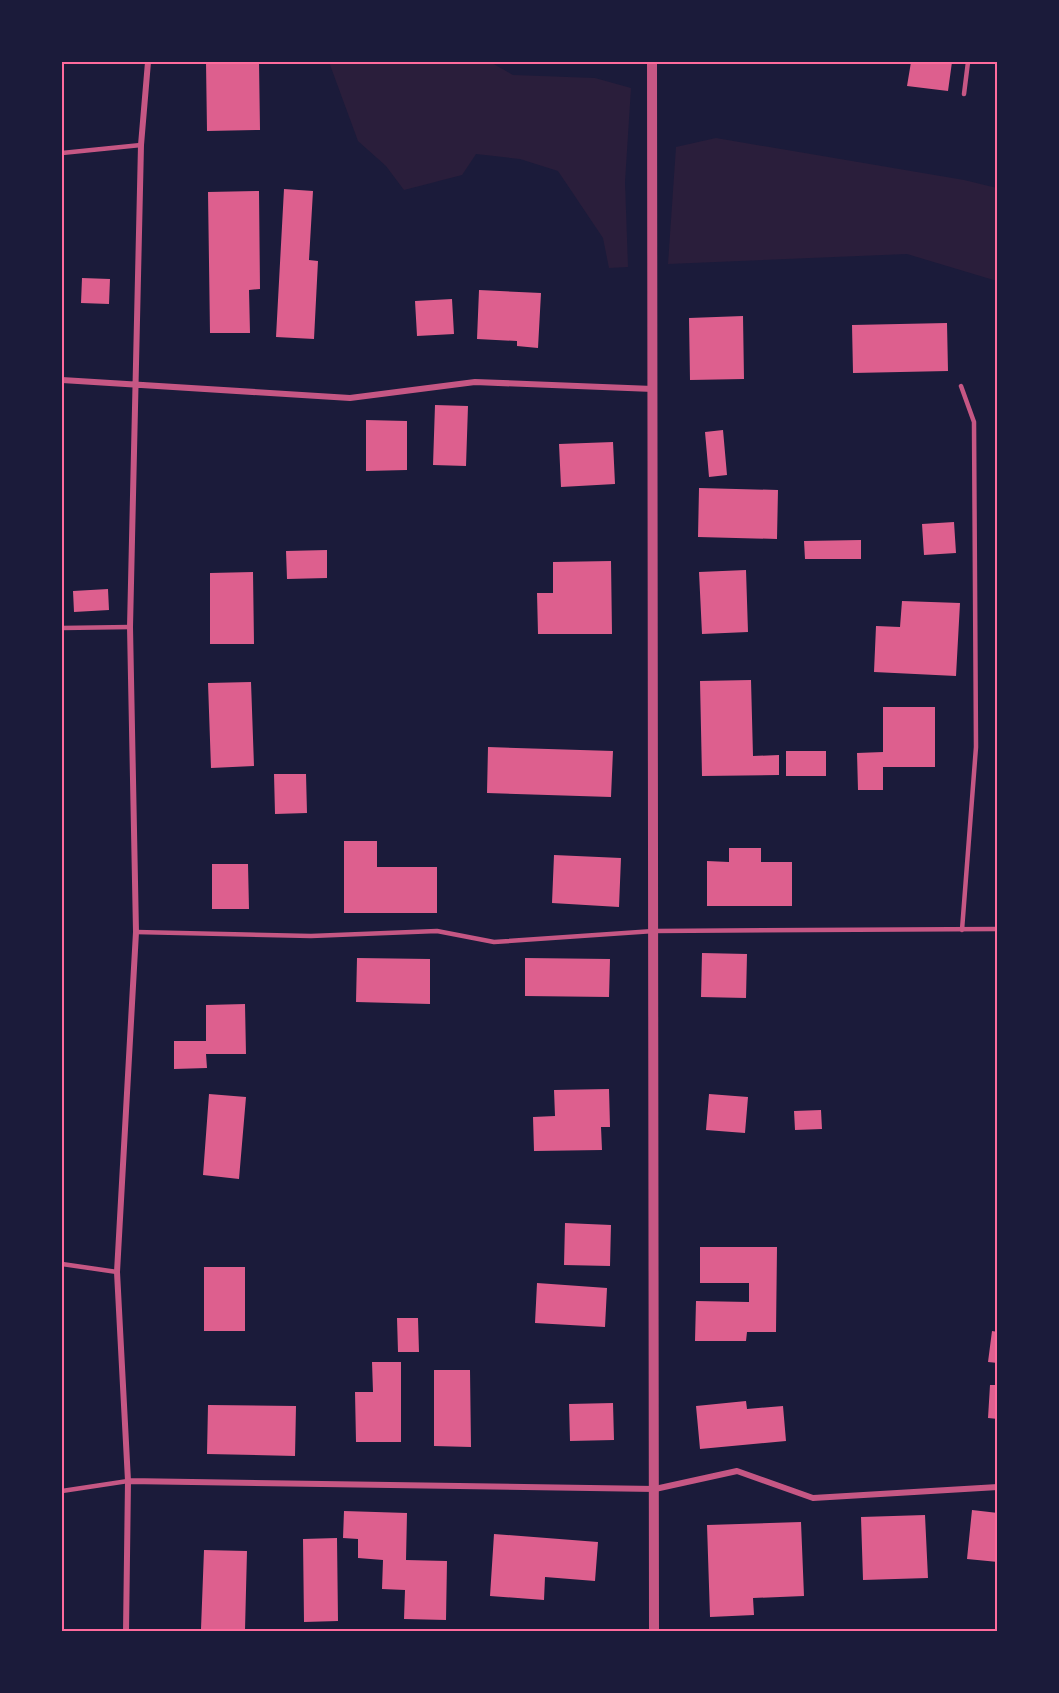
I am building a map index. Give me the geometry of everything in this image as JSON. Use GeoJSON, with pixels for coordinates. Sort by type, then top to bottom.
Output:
{"type":"FeatureCollection","features":[{"type":"Feature","properties":{"kind":"street"},"geometry":{"type":"LineString","coordinates":[[126,1632],[128,1481],[117,1272],[136,932],[130,627],[141,145],[148,62]]}},
{"type":"Feature","properties":{"kind":"street"},"geometry":{"type":"LineString","coordinates":[[652,62],[654,1632]]}},
{"type":"Feature","properties":{"kind":"street"},"geometry":{"type":"LineString","coordinates":[[62,380],[350,398],[476,382],[654,389]]}},
{"type":"Feature","properties":{"kind":"street"},"geometry":{"type":"LineString","coordinates":[[128,1481],[655,1489],[737,1471],[813,1498],[998,1487]]}},
{"type":"Feature","properties":{"kind":"lane"},"geometry":{"type":"LineString","coordinates":[[964,94],[968,62]]}},
{"type":"Feature","properties":{"kind":"lane"},"geometry":{"type":"LineString","coordinates":[[62,153],[141,145]]}},
{"type":"Feature","properties":{"kind":"lane"},"geometry":{"type":"LineString","coordinates":[[962,386],[974,422],[976,747],[962,930]]}},
{"type":"Feature","properties":{"kind":"lane"},"geometry":{"type":"LineString","coordinates":[[62,628],[130,627]]}},
{"type":"Feature","properties":{"kind":"lane"},"geometry":{"type":"LineString","coordinates":[[136,932],[311,936],[437,932],[494,942],[654,931],[998,929]]}},
{"type":"Feature","properties":{"kind":"lane"},"geometry":{"type":"LineString","coordinates":[[62,1264],[117,1272]]}},
{"type":"Feature","properties":{"kind":"lane"},"geometry":{"type":"LineString","coordinates":[[62,1491],[128,1481]]}},
{"type":"Feature","properties":{"kind":"shaded area"},"geometry":{"type":"Polygon","coordinates":[[[329,62],[490,62],[513,75],[595,78],[631,88],[625,182],[628,267],[609,268],[603,238],[558,171],[520,159],[476,154],[462,175],[404,190],[386,166],[358,141],[329,62]]]}},
{"type":"Feature","properties":{"kind":"shaded area"},"geometry":{"type":"Polygon","coordinates":[[[716,138],[964,180],[997,188],[997,281],[907,254],[668,264],[676,147],[716,138]]]}},
{"type":"Feature","properties":{"kind":"building"},"geometry":{"type":"Polygon","coordinates":[[[206,62],[259,62],[260,130],[207,131],[206,62]]]}},
{"type":"Feature","properties":{"kind":"building"},"geometry":{"type":"Polygon","coordinates":[[[911,62],[952,62],[948,91],[907,86],[911,62]]]}},
{"type":"Feature","properties":{"kind":"building"},"geometry":{"type":"Polygon","coordinates":[[[284,189],[313,191],[309,260],[318,261],[314,339],[276,337],[284,189]]]}},
{"type":"Feature","properties":{"kind":"building"},"geometry":{"type":"Polygon","coordinates":[[[259,191],[260,289],[249,290],[250,333],[210,333],[208,192],[259,191]]]}},
{"type":"Feature","properties":{"kind":"building"},"geometry":{"type":"Polygon","coordinates":[[[82,278],[110,279],[109,304],[81,303],[82,278]]]}},
{"type":"Feature","properties":{"kind":"building"},"geometry":{"type":"Polygon","coordinates":[[[479,290],[541,293],[538,348],[517,346],[517,341],[477,339],[479,290]]]}},
{"type":"Feature","properties":{"kind":"building"},"geometry":{"type":"Polygon","coordinates":[[[452,299],[454,334],[417,336],[415,301],[452,299]]]}},
{"type":"Feature","properties":{"kind":"building"},"geometry":{"type":"Polygon","coordinates":[[[743,316],[744,379],[690,380],[689,318],[743,316]]]}},
{"type":"Feature","properties":{"kind":"building"},"geometry":{"type":"Polygon","coordinates":[[[947,323],[948,371],[853,373],[852,325],[947,323]]]}},
{"type":"Feature","properties":{"kind":"building"},"geometry":{"type":"Polygon","coordinates":[[[435,405],[468,406],[466,466],[433,465],[435,405]]]}},
{"type":"Feature","properties":{"kind":"building"},"geometry":{"type":"Polygon","coordinates":[[[366,420],[407,421],[407,470],[366,471],[366,420]]]}},
{"type":"Feature","properties":{"kind":"building"},"geometry":{"type":"Polygon","coordinates":[[[723,430],[727,475],[709,477],[705,432],[723,430]]]}},
{"type":"Feature","properties":{"kind":"building"},"geometry":{"type":"Polygon","coordinates":[[[613,442],[615,484],[561,487],[559,444],[613,442]]]}},
{"type":"Feature","properties":{"kind":"building"},"geometry":{"type":"Polygon","coordinates":[[[699,488],[778,490],[777,539],[698,537],[699,488]]]}},
{"type":"Feature","properties":{"kind":"building"},"geometry":{"type":"Polygon","coordinates":[[[954,522],[956,553],[924,555],[922,524],[954,522]]]}},
{"type":"Feature","properties":{"kind":"building"},"geometry":{"type":"Polygon","coordinates":[[[861,540],[861,559],[805,559],[804,541],[861,540]]]}},
{"type":"Feature","properties":{"kind":"building"},"geometry":{"type":"Polygon","coordinates":[[[327,550],[327,578],[287,579],[286,551],[327,550]]]}},
{"type":"Feature","properties":{"kind":"building"},"geometry":{"type":"Polygon","coordinates":[[[611,561],[612,634],[538,634],[537,593],[553,593],[553,562],[611,561]]]}},
{"type":"Feature","properties":{"kind":"building"},"geometry":{"type":"Polygon","coordinates":[[[746,570],[748,632],[702,634],[699,572],[746,570]]]}},
{"type":"Feature","properties":{"kind":"building"},"geometry":{"type":"Polygon","coordinates":[[[253,572],[254,644],[210,644],[210,573],[253,572]]]}},
{"type":"Feature","properties":{"kind":"building"},"geometry":{"type":"Polygon","coordinates":[[[108,589],[109,610],[74,612],[73,591],[108,589]]]}},
{"type":"Feature","properties":{"kind":"building"},"geometry":{"type":"Polygon","coordinates":[[[902,601],[960,603],[956,676],[874,672],[876,626],[900,627],[902,601]]]}},
{"type":"Feature","properties":{"kind":"building"},"geometry":{"type":"Polygon","coordinates":[[[751,680],[753,756],[779,755],[779,775],[702,776],[700,681],[751,680]]]}},
{"type":"Feature","properties":{"kind":"building"},"geometry":{"type":"Polygon","coordinates":[[[251,682],[254,766],[211,768],[208,683],[251,682]]]}},
{"type":"Feature","properties":{"kind":"building"},"geometry":{"type":"Polygon","coordinates":[[[883,707],[935,707],[935,767],[883,767],[883,790],[858,790],[857,753],[883,752],[883,707]]]}},
{"type":"Feature","properties":{"kind":"building"},"geometry":{"type":"Polygon","coordinates":[[[488,747],[613,751],[611,797],[487,793],[488,747]]]}},
{"type":"Feature","properties":{"kind":"building"},"geometry":{"type":"Polygon","coordinates":[[[786,751],[826,751],[826,776],[786,776],[786,751]]]}},
{"type":"Feature","properties":{"kind":"building"},"geometry":{"type":"Polygon","coordinates":[[[274,774],[306,774],[307,813],[275,814],[274,774]]]}},
{"type":"Feature","properties":{"kind":"building"},"geometry":{"type":"Polygon","coordinates":[[[344,841],[377,841],[377,867],[437,867],[437,913],[344,913],[344,841]]]}},
{"type":"Feature","properties":{"kind":"building"},"geometry":{"type":"Polygon","coordinates":[[[729,848],[761,848],[761,862],[792,862],[792,906],[707,906],[707,861],[729,862],[729,848]]]}},
{"type":"Feature","properties":{"kind":"building"},"geometry":{"type":"Polygon","coordinates":[[[554,855],[621,858],[619,907],[552,903],[554,855]]]}},
{"type":"Feature","properties":{"kind":"building"},"geometry":{"type":"Polygon","coordinates":[[[212,864],[248,864],[249,909],[212,909],[212,864]]]}},
{"type":"Feature","properties":{"kind":"building"},"geometry":{"type":"Polygon","coordinates":[[[702,953],[747,954],[746,998],[701,997],[702,953]]]}},
{"type":"Feature","properties":{"kind":"building"},"geometry":{"type":"Polygon","coordinates":[[[357,958],[430,959],[430,1004],[356,1002],[357,958]]]}},
{"type":"Feature","properties":{"kind":"building"},"geometry":{"type":"Polygon","coordinates":[[[525,958],[610,959],[609,997],[525,996],[525,958]]]}},
{"type":"Feature","properties":{"kind":"building"},"geometry":{"type":"Polygon","coordinates":[[[245,1004],[246,1054],[206,1054],[207,1068],[174,1069],[174,1041],[206,1041],[206,1005],[245,1004]]]}},
{"type":"Feature","properties":{"kind":"building"},"geometry":{"type":"Polygon","coordinates":[[[609,1089],[610,1127],[601,1127],[602,1150],[534,1151],[533,1117],[555,1116],[554,1090],[609,1089]]]}},
{"type":"Feature","properties":{"kind":"building"},"geometry":{"type":"Polygon","coordinates":[[[209,1094],[246,1097],[239,1179],[203,1175],[209,1094]]]}},
{"type":"Feature","properties":{"kind":"building"},"geometry":{"type":"Polygon","coordinates":[[[709,1094],[748,1097],[745,1133],[706,1130],[709,1094]]]}},
{"type":"Feature","properties":{"kind":"building"},"geometry":{"type":"Polygon","coordinates":[[[821,1110],[822,1129],[795,1130],[794,1111],[821,1110]]]}},
{"type":"Feature","properties":{"kind":"building"},"geometry":{"type":"Polygon","coordinates":[[[565,1223],[611,1225],[610,1266],[564,1265],[565,1223]]]}},
{"type":"Feature","properties":{"kind":"building"},"geometry":{"type":"Polygon","coordinates":[[[700,1247],[777,1247],[776,1332],[747,1332],[746,1341],[695,1341],[696,1301],[749,1302],[749,1283],[700,1283],[700,1247]]]}},
{"type":"Feature","properties":{"kind":"building"},"geometry":{"type":"Polygon","coordinates":[[[204,1267],[245,1267],[245,1331],[204,1331],[204,1267]]]}},
{"type":"Feature","properties":{"kind":"building"},"geometry":{"type":"Polygon","coordinates":[[[537,1283],[607,1288],[605,1327],[535,1323],[537,1283]]]}},
{"type":"Feature","properties":{"kind":"building"},"geometry":{"type":"Polygon","coordinates":[[[397,1318],[418,1318],[419,1352],[398,1352],[397,1318]]]}},
{"type":"Feature","properties":{"kind":"building"},"geometry":{"type":"Polygon","coordinates":[[[992,1331],[998,1332],[998,1363],[988,1362],[992,1331]]]}},
{"type":"Feature","properties":{"kind":"building"},"geometry":{"type":"Polygon","coordinates":[[[372,1362],[401,1362],[401,1442],[356,1442],[355,1392],[373,1392],[372,1362]]]}},
{"type":"Feature","properties":{"kind":"building"},"geometry":{"type":"Polygon","coordinates":[[[434,1370],[470,1370],[471,1447],[434,1446],[434,1370]]]}},
{"type":"Feature","properties":{"kind":"building"},"geometry":{"type":"Polygon","coordinates":[[[990,1385],[998,1385],[998,1419],[988,1418],[990,1385]]]}},
{"type":"Feature","properties":{"kind":"building"},"geometry":{"type":"Polygon","coordinates":[[[746,1401],[747,1409],[783,1406],[786,1441],[700,1449],[696,1406],[746,1401]]]}},
{"type":"Feature","properties":{"kind":"building"},"geometry":{"type":"Polygon","coordinates":[[[613,1403],[614,1440],[570,1441],[569,1404],[613,1403]]]}},
{"type":"Feature","properties":{"kind":"building"},"geometry":{"type":"Polygon","coordinates":[[[208,1405],[296,1406],[295,1456],[207,1454],[208,1405]]]}},
{"type":"Feature","properties":{"kind":"building"},"geometry":{"type":"Polygon","coordinates":[[[972,1510],[998,1513],[998,1562],[967,1559],[972,1510]]]}},
{"type":"Feature","properties":{"kind":"building"},"geometry":{"type":"Polygon","coordinates":[[[344,1511],[407,1513],[406,1560],[447,1561],[446,1620],[404,1619],[405,1590],[382,1589],[383,1560],[358,1558],[358,1539],[343,1538],[344,1511]]]}},
{"type":"Feature","properties":{"kind":"building"},"geometry":{"type":"Polygon","coordinates":[[[925,1515],[928,1578],[863,1580],[861,1517],[925,1515]]]}},
{"type":"Feature","properties":{"kind":"building"},"geometry":{"type":"Polygon","coordinates":[[[801,1522],[804,1596],[753,1598],[754,1615],[710,1617],[707,1525],[801,1522]]]}},
{"type":"Feature","properties":{"kind":"building"},"geometry":{"type":"Polygon","coordinates":[[[494,1534],[598,1542],[595,1581],[545,1577],[544,1600],[490,1596],[494,1534]]]}},
{"type":"Feature","properties":{"kind":"building"},"geometry":{"type":"Polygon","coordinates":[[[337,1538],[338,1621],[304,1622],[303,1539],[337,1538]]]}},
{"type":"Feature","properties":{"kind":"building"},"geometry":{"type":"Polygon","coordinates":[[[204,1550],[247,1551],[245,1630],[201,1629],[204,1550]]]}}]}
